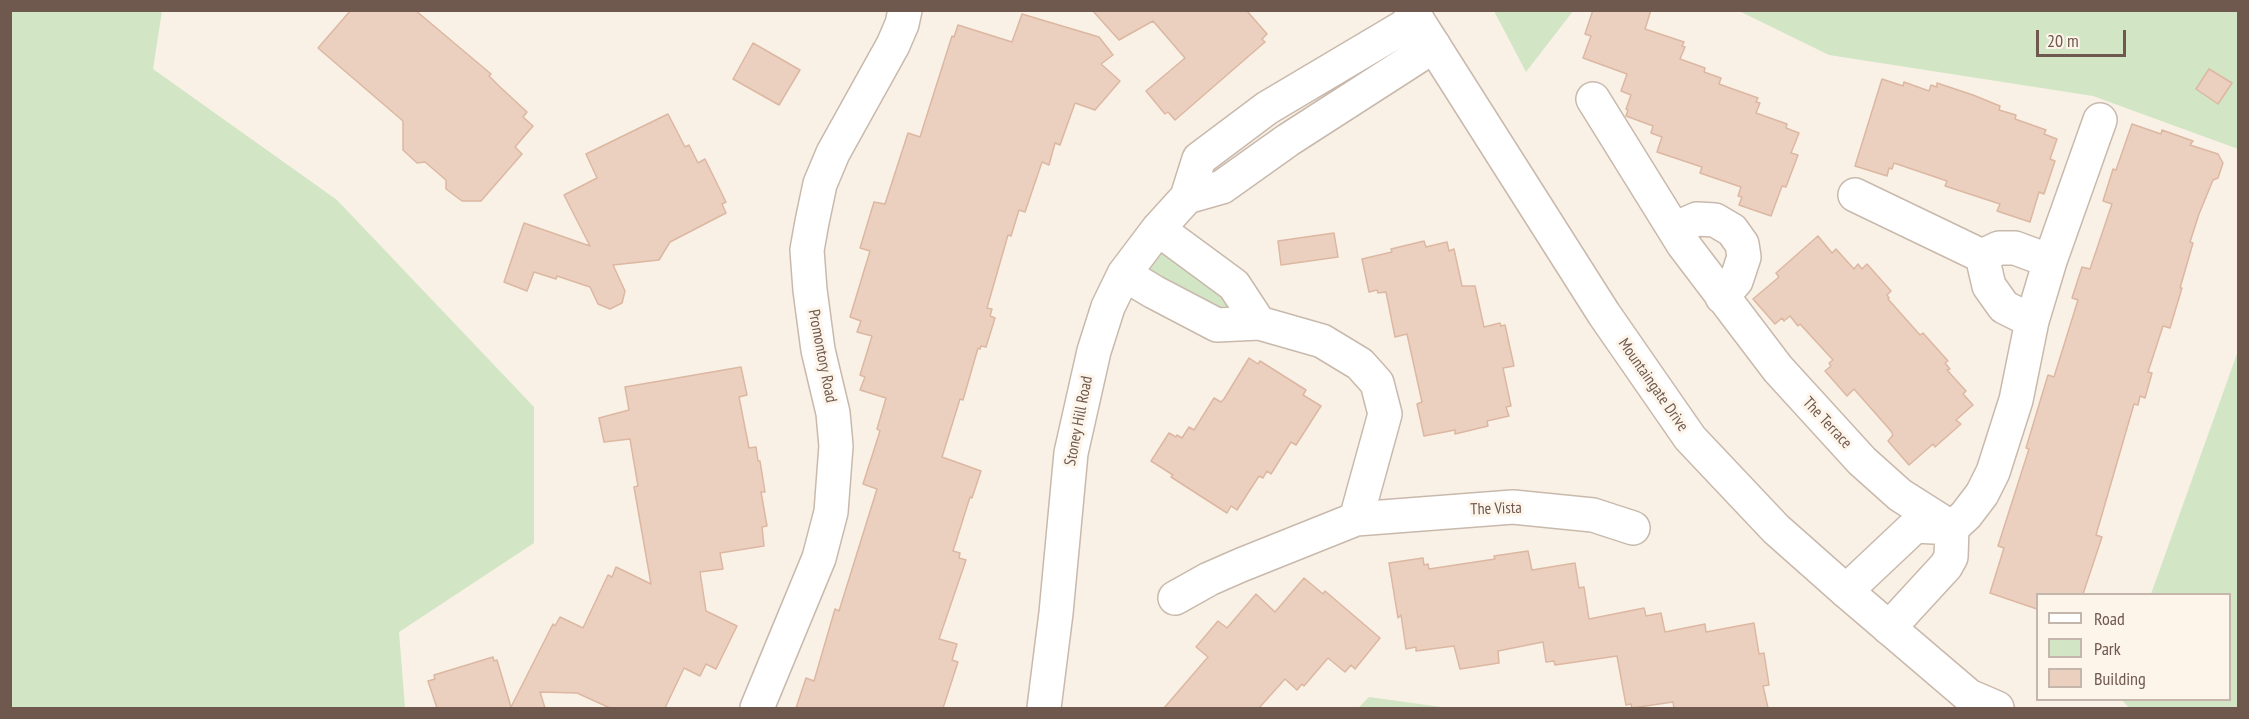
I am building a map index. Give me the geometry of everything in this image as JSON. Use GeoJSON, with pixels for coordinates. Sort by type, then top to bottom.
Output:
{"type":"FeatureCollection","features":[{"type":"Feature","properties":{"kind":"street","name":"Promontory Road"},"geometry":{"type":"LineString","coordinates":[[757,708],[819,558],[831,512],[836,446],[833,413],[818,350],[807,250],[820,184],[833,153],[893,45],[905,10]]}},
{"type":"Feature","properties":{"kind":"street","name":"Stoney Hill Road"},"geometry":{"type":"LineString","coordinates":[[1044,708],[1056,613],[1071,453],[1094,351],[1108,307],[1124,274],[1158,229],[1187,197],[1199,159],[1267,108],[1371,49],[1421,25]]}},
{"type":"Feature","properties":{"kind":"street"},"geometry":{"type":"LineString","coordinates":[[1187,197],[1222,187],[1288,140],[1421,25]]}},
{"type":"Feature","properties":{"kind":"street","name":"Mountaingate Drive"},"geometry":{"type":"LineString","coordinates":[[1421,25],[1604,314],[1690,438],[1776,529],[1889,628],[1981,704]]}},
{"type":"Feature","properties":{"kind":"street","name":"The Terrace"},"geometry":{"type":"LineString","coordinates":[[1593,99],[1674,229],[1722,297],[1778,369],[1862,461],[1900,495],[1952,528]]}},
{"type":"Feature","properties":{"kind":"street"},"geometry":{"type":"LineString","coordinates":[[1267,108],[1288,140]]}},
{"type":"Feature","properties":{"kind":"street"},"geometry":{"type":"LineString","coordinates":[[1889,628],[1946,566],[1951,557],[1952,528],[1982,494],[1993,472],[2016,400],[2032,321],[2050,261],[2100,120]]}},
{"type":"Feature","properties":{"kind":"street"},"geometry":{"type":"LineString","coordinates":[[1855,195],[1982,256]]}},
{"type":"Feature","properties":{"kind":"street"},"geometry":{"type":"LineString","coordinates":[[1674,229],[1697,219],[1715,220],[1732,230],[1742,244],[1744,257],[1736,281],[1722,297]]}},
{"type":"Feature","properties":{"kind":"street"},"geometry":{"type":"LineString","coordinates":[[1158,229],[1234,285],[1259,323]]}},
{"type":"Feature","properties":{"kind":"street"},"geometry":{"type":"LineString","coordinates":[[1982,256],[1999,248],[2015,248],[2050,261]]}},
{"type":"Feature","properties":{"kind":"street"},"geometry":{"type":"LineString","coordinates":[[1982,256],[1989,286],[2004,307],[2032,321]]}},
{"type":"Feature","properties":{"kind":"street"},"geometry":{"type":"LineString","coordinates":[[1124,274],[1217,325],[1259,323],[1322,340],[1360,364],[1377,382],[1385,414],[1356,519]]}},
{"type":"Feature","properties":{"kind":"street","name":"The Vista"},"geometry":{"type":"LineString","coordinates":[[1175,598],[1241,565],[1356,519],[1513,507],[1593,515],[1633,528]]}},
{"type":"Feature","properties":{"kind":"street"},"geometry":{"type":"LineString","coordinates":[[1846,591],[1915,526],[1952,528]]}},
{"type":"Feature","properties":{"kind":"green space"},"geometry":{"type":"Polygon","coordinates":[[[10,11],[162,11],[153,69],[337,200],[534,407],[534,543],[399,632],[405,708],[11,708],[10,11]]]}},
{"type":"Feature","properties":{"kind":"green space"},"geometry":{"type":"Polygon","coordinates":[[[1494,11],[1573,11],[1526,72],[1494,11]]]}},
{"type":"Feature","properties":{"kind":"green space"},"geometry":{"type":"Polygon","coordinates":[[[1739,11],[2238,11],[2238,149],[2093,96],[1829,55],[1739,11]]]}},
{"type":"Feature","properties":{"kind":"green space"},"geometry":{"type":"Polygon","coordinates":[[[1158,229],[1259,323],[1124,274],[1158,229]]]}},
{"type":"Feature","properties":{"kind":"green space"},"geometry":{"type":"Polygon","coordinates":[[[2238,351],[2238,708],[2129,708],[2123,701],[2231,701],[2231,593],[2151,593],[2238,351]]]}},
{"type":"Feature","properties":{"kind":"green space"},"geometry":{"type":"Polygon","coordinates":[[[1369,697],[1448,708],[1358,708],[1369,697]]]}},
{"type":"Feature","properties":{"kind":"building"},"geometry":{"type":"Polygon","coordinates":[[[351,10],[415,10],[491,74],[489,76],[527,112],[523,117],[533,126],[515,147],[522,154],[481,201],[462,201],[446,189],[446,180],[425,162],[417,163],[403,150],[403,121],[318,48],[351,10]]]}},
{"type":"Feature","properties":{"kind":"building"},"geometry":{"type":"Polygon","coordinates":[[[1092,10],[1247,11],[1267,34],[1262,39],[1265,42],[1175,120],[1168,112],[1165,114],[1146,91],[1185,58],[1153,21],[1119,40],[1092,10]]]}},
{"type":"Feature","properties":{"kind":"building"},"geometry":{"type":"Polygon","coordinates":[[[1593,10],[1651,10],[1645,29],[1684,42],[1682,46],[1685,47],[1680,59],[1705,68],[1704,72],[1721,78],[1719,84],[1758,98],[1756,102],[1760,103],[1756,113],[1787,124],[1786,128],[1799,133],[1791,153],[1798,155],[1786,187],[1782,186],[1771,216],[1739,205],[1742,197],[1738,196],[1741,187],[1700,173],[1702,167],[1657,152],[1662,137],[1651,133],[1653,126],[1626,116],[1631,95],[1621,91],[1627,74],[1583,58],[1591,36],[1585,34],[1593,10]]]}},
{"type":"Feature","properties":{"kind":"building"},"geometry":{"type":"Polygon","coordinates":[[[1022,14],[1099,37],[1113,55],[1101,64],[1120,81],[1095,110],[1075,103],[1060,145],[1055,143],[1049,165],[1042,162],[1025,212],[1019,210],[1011,236],[1008,235],[987,308],[992,309],[990,316],[995,318],[986,347],[978,348],[963,400],[960,399],[942,457],[981,471],[953,551],[960,553],[959,558],[966,560],[939,639],[957,644],[952,660],[958,662],[943,708],[796,708],[806,678],[814,681],[835,609],[839,611],[877,489],[863,484],[880,431],[877,429],[886,398],[860,390],[865,377],[860,375],[872,336],[857,332],[861,321],[850,317],[870,251],[860,248],[874,202],[885,204],[908,133],[920,137],[952,36],[954,37],[958,25],[1012,42],[1022,14]]]}},
{"type":"Feature","properties":{"kind":"building"},"geometry":{"type":"Polygon","coordinates":[[[753,43],[800,70],[779,105],[733,79],[753,43]]]}},
{"type":"Feature","properties":{"kind":"building"},"geometry":{"type":"Polygon","coordinates":[[[2209,69],[2232,83],[2218,104],[2196,89],[2209,69]]]}},
{"type":"Feature","properties":{"kind":"building"},"geometry":{"type":"Polygon","coordinates":[[[1882,79],[1903,86],[1904,82],[1929,91],[1931,85],[1937,87],[1937,83],[1973,95],[2000,106],[1999,110],[2016,115],[2015,119],[2046,130],[2044,134],[2057,139],[2050,159],[2055,161],[2044,194],[2039,192],[2030,222],[1997,211],[2000,204],[1945,186],[1947,181],[1894,163],[1892,169],[1889,168],[1887,176],[1855,166],[1882,79]]]}},
{"type":"Feature","properties":{"kind":"building"},"geometry":{"type":"Polygon","coordinates":[[[668,114],[685,147],[689,145],[698,163],[705,159],[726,202],[722,204],[726,213],[670,242],[659,260],[613,265],[625,291],[622,303],[610,309],[598,304],[590,287],[557,276],[556,279],[534,272],[527,291],[504,282],[524,223],[590,246],[564,195],[597,178],[586,154],[668,114]]]}},
{"type":"Feature","properties":{"kind":"building"},"geometry":{"type":"Polygon","coordinates":[[[2132,124],[2161,134],[2162,130],[2193,141],[2190,145],[2218,154],[2223,163],[2218,178],[2213,180],[2199,214],[2190,242],[2193,243],[2180,288],[2182,288],[2170,328],[2163,326],[2148,372],[2152,373],[2145,398],[2140,396],[2138,405],[2134,404],[2096,535],[2102,537],[2083,593],[2036,593],[2036,609],[1990,593],[2004,548],[1998,546],[2029,449],[2026,448],[2048,375],[2054,377],[2078,300],[2072,298],[2082,267],[2090,269],[2112,204],[2103,201],[2113,169],[2116,170],[2132,124]]]}},
{"type":"Feature","properties":{"kind":"building"},"geometry":{"type":"Polygon","coordinates":[[[1334,233],[1338,257],[1281,265],[1278,241],[1334,233]]]}},
{"type":"Feature","properties":{"kind":"building"},"geometry":{"type":"Polygon","coordinates":[[[1818,236],[1832,253],[1836,249],[1854,269],[1858,264],[1862,269],[1867,264],[1891,291],[1887,295],[1888,299],[1920,335],[1923,333],[1948,361],[1945,363],[1950,369],[1947,370],[1966,391],[1963,394],[1973,405],[1956,420],[1961,424],[1935,447],[1933,444],[1909,465],[1888,441],[1893,435],[1891,431],[1854,389],[1847,396],[1825,371],[1831,366],[1829,363],[1833,360],[1800,324],[1798,326],[1790,316],[1784,321],[1782,318],[1775,324],[1753,299],[1779,277],[1776,273],[1818,236]]]}},
{"type":"Feature","properties":{"kind":"building"},"geometry":{"type":"Polygon","coordinates":[[[1424,241],[1426,247],[1447,242],[1449,251],[1454,249],[1462,286],[1475,286],[1484,327],[1500,323],[1501,326],[1505,325],[1514,366],[1503,368],[1511,406],[1506,407],[1509,416],[1487,421],[1488,426],[1455,434],[1455,430],[1424,436],[1417,404],[1422,402],[1407,334],[1395,337],[1386,292],[1378,293],[1377,290],[1369,292],[1362,259],[1424,241]]]}},
{"type":"Feature","properties":{"kind":"building"},"geometry":{"type":"Polygon","coordinates":[[[1249,358],[1258,364],[1260,361],[1306,390],[1303,395],[1321,406],[1296,445],[1291,442],[1271,474],[1267,471],[1263,478],[1259,476],[1237,510],[1231,506],[1227,513],[1171,477],[1173,475],[1151,461],[1169,433],[1182,438],[1189,427],[1194,430],[1214,398],[1221,402],[1224,399],[1249,358]]]}},
{"type":"Feature","properties":{"kind":"building"},"geometry":{"type":"Polygon","coordinates":[[[741,367],[747,395],[739,397],[749,448],[756,447],[758,461],[760,461],[765,492],[761,492],[767,526],[762,527],[764,546],[720,553],[723,569],[700,572],[706,611],[737,626],[716,669],[706,664],[700,676],[684,668],[665,708],[610,708],[577,693],[540,692],[545,708],[437,708],[428,681],[435,679],[434,675],[493,657],[494,661],[497,660],[511,707],[553,624],[555,626],[560,617],[583,628],[608,575],[612,577],[616,567],[651,584],[634,487],[638,486],[630,439],[604,442],[599,418],[629,410],[625,387],[741,367]]]}},
{"type":"Feature","properties":{"kind":"building"},"geometry":{"type":"Polygon","coordinates":[[[1528,551],[1532,570],[1575,563],[1579,588],[1584,587],[1589,619],[1644,608],[1646,616],[1661,613],[1665,632],[1705,624],[1706,632],[1754,623],[1759,654],[1764,653],[1769,685],[1763,686],[1768,708],[1674,708],[1673,702],[1632,708],[1631,704],[1626,705],[1617,656],[1555,665],[1554,661],[1546,662],[1543,642],[1498,651],[1499,663],[1460,669],[1454,646],[1416,651],[1416,647],[1406,649],[1401,615],[1398,618],[1389,563],[1423,558],[1424,565],[1428,564],[1429,569],[1495,559],[1494,556],[1528,551]]]}},
{"type":"Feature","properties":{"kind":"building"},"geometry":{"type":"Polygon","coordinates":[[[1304,578],[1323,594],[1325,591],[1380,638],[1355,669],[1351,665],[1345,672],[1328,658],[1304,686],[1302,684],[1297,690],[1285,679],[1259,708],[1164,708],[1208,657],[1196,647],[1218,621],[1227,628],[1256,594],[1275,612],[1304,578]]]}}]}
